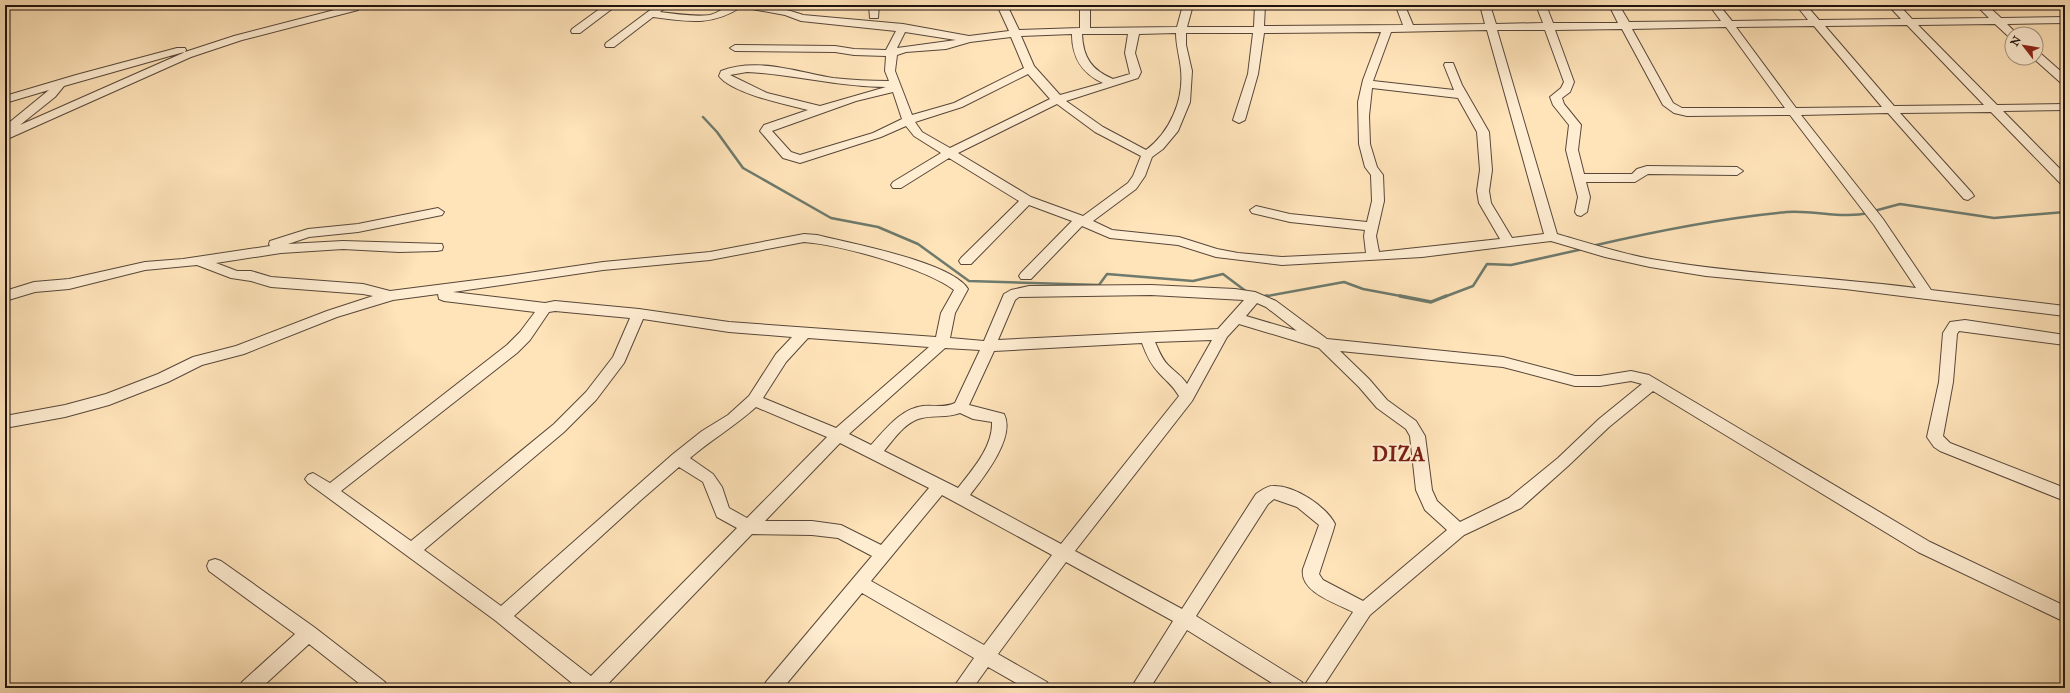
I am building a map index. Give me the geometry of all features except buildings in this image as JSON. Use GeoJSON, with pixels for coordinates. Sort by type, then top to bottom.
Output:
{"type":"FeatureCollection","features":[{"type":"Feature","properties":{"kind":"street"},"geometry":{"type":"LineString","coordinates":[[576,32],[612,5]]}},
{"type":"Feature","properties":{"kind":"street"},"geometry":{"type":"LineString","coordinates":[[610,45],[663,5]]}},
{"type":"Feature","properties":{"kind":"street"},"geometry":{"type":"LineString","coordinates":[[652,14],[687,18],[704,18],[718,16],[737,5]]}},
{"type":"Feature","properties":{"kind":"street"},"geometry":{"type":"LineString","coordinates":[[744,5],[787,12],[801,18],[902,28],[934,35],[969,39]]}},
{"type":"Feature","properties":{"kind":"street"},"geometry":{"type":"LineString","coordinates":[[1002,5],[1022,55],[1030,70],[1056,100],[1121,142],[1147,155]]}},
{"type":"Feature","properties":{"kind":"street"},"geometry":{"type":"LineString","coordinates":[[1086,5],[1078,55],[1082,63],[1088,69],[1113,83]]}},
{"type":"Feature","properties":{"kind":"street"},"geometry":{"type":"LineString","coordinates":[[1026,276],[1082,221],[1132,186],[1139,176],[1147,155],[1159,146],[1172,131],[1182,110],[1187,71],[1181,46],[1181,30],[1188,5]]}},
{"type":"Feature","properties":{"kind":"street"},"geometry":{"type":"LineString","coordinates":[[1239,120],[1253,74],[1258,42],[1260,5]]}},
{"type":"Feature","properties":{"kind":"street"},"geometry":{"type":"LineString","coordinates":[[1397,5],[1403,12],[1409,28]]}},
{"type":"Feature","properties":{"kind":"street"},"geometry":{"type":"LineString","coordinates":[[1485,5],[1551,237]]}},
{"type":"Feature","properties":{"kind":"street"},"geometry":{"type":"LineString","coordinates":[[1541,5],[1570,82],[1566,90],[1556,97],[1559,105],[1575,125],[1572,150],[1584,197],[1581,212]]}},
{"type":"Feature","properties":{"kind":"street"},"geometry":{"type":"LineString","coordinates":[[1614,5],[1669,105],[1678,111],[1687,113],[1792,110],[2065,107]]}},
{"type":"Feature","properties":{"kind":"street"},"geometry":{"type":"LineString","coordinates":[[1714,5],[1792,110],[1869,208],[1902,253],[1926,293]]}},
{"type":"Feature","properties":{"kind":"street"},"geometry":{"type":"LineString","coordinates":[[1801,5],[1890,109],[1968,196]]}},
{"type":"Feature","properties":{"kind":"street"},"geometry":{"type":"LineString","coordinates":[[1893,5],[1996,108],[2065,181]]}},
{"type":"Feature","properties":{"kind":"street"},"geometry":{"type":"LineString","coordinates":[[1981,5],[2004,27]]}},
{"type":"Feature","properties":{"kind":"street"},"geometry":{"type":"LineString","coordinates":[[5,136],[71,105],[209,47],[322,15],[354,8]]}},
{"type":"Feature","properties":{"kind":"street"},"geometry":{"type":"LineString","coordinates":[[853,22],[874,10],[902,28]]}},
{"type":"Feature","properties":{"kind":"street"},"geometry":{"type":"LineString","coordinates":[[735,48],[835,49],[854,52],[891,53],[906,49],[946,46],[969,39],[1014,33],[1081,30],[1625,26],[2065,20]]}},
{"type":"Feature","properties":{"kind":"street"},"geometry":{"type":"LineString","coordinates":[[902,28],[895,40],[891,53],[890,71],[908,121],[918,134],[1027,200],[1082,221],[1110,234],[1178,241],[1238,257],[1282,261],[1422,253],[1551,237],[1605,253],[1650,263],[1706,271],[1926,293],[2065,311]]}},
{"type":"Feature","properties":{"kind":"street"},"geometry":{"type":"LineString","coordinates":[[1373,257],[1371,227],[1376,212],[1378,187],[1377,175],[1371,170],[1368,163],[1364,139],[1367,84],[1380,52],[1387,28]]}},
{"type":"Feature","properties":{"kind":"street"},"geometry":{"type":"LineString","coordinates":[[897,185],[950,153],[1056,100],[1134,76],[1136,72],[1130,53],[1134,30]]}},
{"type":"Feature","properties":{"kind":"street"},"geometry":{"type":"LineString","coordinates":[[5,100],[62,82],[156,56],[192,48],[209,47]]}},
{"type":"Feature","properties":{"kind":"street"},"geometry":{"type":"LineString","coordinates":[[2044,62],[2065,81]]}},
{"type":"Feature","properties":{"kind":"street"},"geometry":{"type":"LineString","coordinates":[[1449,65],[1451,74],[1483,132],[1486,170],[1483,191],[1485,203],[1508,242]]}},
{"type":"Feature","properties":{"kind":"street"},"geometry":{"type":"LineString","coordinates":[[821,110],[763,95],[726,80],[724,76],[725,73],[731,70],[755,69],[836,81],[895,86]]}},
{"type":"Feature","properties":{"kind":"street"},"geometry":{"type":"LineString","coordinates":[[895,86],[768,127],[766,131],[787,155],[800,159],[877,135],[908,121],[958,105],[1030,70]]}},
{"type":"Feature","properties":{"kind":"street"},"geometry":{"type":"LineString","coordinates":[[5,132],[51,94],[62,82]]}},
{"type":"Feature","properties":{"kind":"street"},"geometry":{"type":"LineString","coordinates":[[1367,84],[1420,88],[1462,95]]}},
{"type":"Feature","properties":{"kind":"street"},"geometry":{"type":"LineString","coordinates":[[1578,178],[1635,178],[1641,172],[1648,170],[1737,170]]}},
{"type":"Feature","properties":{"kind":"street"},"geometry":{"type":"LineString","coordinates":[[966,261],[1027,200]]}},
{"type":"Feature","properties":{"kind":"street"},"geometry":{"type":"LineString","coordinates":[[1256,210],[1296,218],[1371,227]]}},
{"type":"Feature","properties":{"kind":"street"},"geometry":{"type":"LineString","coordinates":[[241,254],[308,233],[358,228],[438,212]]}},
{"type":"Feature","properties":{"kind":"street"},"geometry":{"type":"LineString","coordinates":[[5,422],[65,411],[109,398],[163,378],[198,361],[239,350],[332,314],[392,295],[428,292],[603,266],[710,256],[791,240],[817,238],[925,269],[955,283],[961,290],[948,313],[942,343],[838,435],[592,688],[502,616],[313,479]]}},
{"type":"Feature","properties":{"kind":"street"},"geometry":{"type":"LineString","coordinates":[[5,296],[34,287],[69,284],[145,266],[198,261],[286,248],[331,245],[399,248],[437,247]]}},
{"type":"Feature","properties":{"kind":"street"},"geometry":{"type":"LineString","coordinates":[[198,261],[236,275],[251,276],[271,282],[363,289],[392,295]]}},
{"type":"Feature","properties":{"kind":"street"},"geometry":{"type":"LineString","coordinates":[[874,452],[895,430],[912,416],[918,413],[953,411],[960,407],[990,346],[1009,297],[1016,293],[1029,291],[1151,290],[1255,297],[1272,304],[1324,344],[1364,383],[1382,404],[1410,425],[1417,436],[1424,490],[1431,505],[1458,530]]}},
{"type":"Feature","properties":{"kind":"street"},"geometry":{"type":"LineString","coordinates":[[428,292],[545,308],[555,306],[638,314],[729,327],[803,334],[990,346],[1222,334]]}},
{"type":"Feature","properties":{"kind":"street"},"geometry":{"type":"LineString","coordinates":[[962,688],[1064,552],[1187,397],[1222,334],[1255,297]]}},
{"type":"Feature","properties":{"kind":"street"},"geometry":{"type":"LineString","coordinates":[[330,491],[512,349],[525,336],[545,308]]}},
{"type":"Feature","properties":{"kind":"street"},"geometry":{"type":"LineString","coordinates":[[412,550],[559,428],[591,396],[619,359],[638,314]]}},
{"type":"Feature","properties":{"kind":"street"},"geometry":{"type":"LineString","coordinates":[[1237,318],[1324,344],[1503,362],[1575,381],[1600,381],[1631,376],[1652,384],[1735,435],[1900,531],[1924,547],[2065,614]]}},
{"type":"Feature","properties":{"kind":"street"},"geometry":{"type":"LineString","coordinates":[[2065,340],[1965,325],[1955,326],[1950,333],[1946,382],[1935,437],[1939,443],[1945,447],[2065,495]]}},
{"type":"Feature","properties":{"kind":"street"},"geometry":{"type":"LineString","coordinates":[[502,616],[570,553],[678,458],[707,435],[734,419],[754,400],[781,358],[803,334]]}},
{"type":"Feature","properties":{"kind":"street"},"geometry":{"type":"LineString","coordinates":[[1147,339],[1154,358],[1164,370],[1177,380],[1187,397]]}},
{"type":"Feature","properties":{"kind":"street"},"geometry":{"type":"LineString","coordinates":[[1312,688],[1364,610],[1458,530],[1515,503],[1563,462],[1604,423],[1652,384]]}},
{"type":"Feature","properties":{"kind":"street"},"geometry":{"type":"LineString","coordinates":[[754,400],[838,435],[960,496],[1185,619],[1296,688]]}},
{"type":"Feature","properties":{"kind":"street"},"geometry":{"type":"LineString","coordinates":[[960,407],[973,412],[994,416],[999,418],[1000,423],[994,445],[960,496]]}},
{"type":"Feature","properties":{"kind":"street"},"geometry":{"type":"LineString","coordinates":[[678,458],[708,478],[714,487],[723,512],[748,527],[819,529],[841,532],[884,554]]}},
{"type":"Feature","properties":{"kind":"street"},"geometry":{"type":"LineString","coordinates":[[772,688],[940,486]]}},
{"type":"Feature","properties":{"kind":"street"},"geometry":{"type":"LineString","coordinates":[[1140,688],[1262,499],[1272,492],[1284,493],[1320,514],[1328,524],[1324,538],[1311,562],[1310,576],[1318,585],[1364,610]]}},
{"type":"Feature","properties":{"kind":"street"},"geometry":{"type":"LineString","coordinates":[[215,566],[308,633],[379,688]]}},
{"type":"Feature","properties":{"kind":"street"},"geometry":{"type":"LineString","coordinates":[[860,583],[1041,688]]}},
{"type":"Feature","properties":{"kind":"street"},"geometry":{"type":"LineString","coordinates":[[248,688],[308,633]]}},
{"type":"Feature","properties":{"kind":"waterway"},"geometry":{"type":"LineString","coordinates":[[703,117],[717,132],[743,168],[831,218],[878,227],[918,244],[969,281],[1099,285],[1107,274],[1193,281],[1223,274],[1247,292]]}},
{"type":"Feature","properties":{"kind":"waterway"},"geometry":{"type":"LineString","coordinates":[[1874,211],[1900,204],[1994,218],[2065,212]]}},
{"type":"Feature","properties":{"kind":"waterway"},"geometry":{"type":"LineString","coordinates":[[1592,246],[1689,226],[1787,212],[1808,212],[1839,215],[1859,215],[1869,213]]}},
{"type":"Feature","properties":{"kind":"waterway"},"geometry":{"type":"LineString","coordinates":[[1444,297],[1473,286],[1487,264],[1511,265],[1583,249]]}},
{"type":"Feature","properties":{"kind":"waterway"},"geometry":{"type":"LineString","coordinates":[[1267,296],[1262,297],[1344,282],[1363,289],[1406,297]]}},
{"type":"Feature","properties":{"kind":"waterway"},"geometry":{"type":"LineString","coordinates":[[1400,296],[1431,302],[1446,296]]}},
{"type":"Feature","properties":{"kind":"district","name":"DIZA"},"geometry":{"type":"Point","coordinates":[1399,454]}}]}
